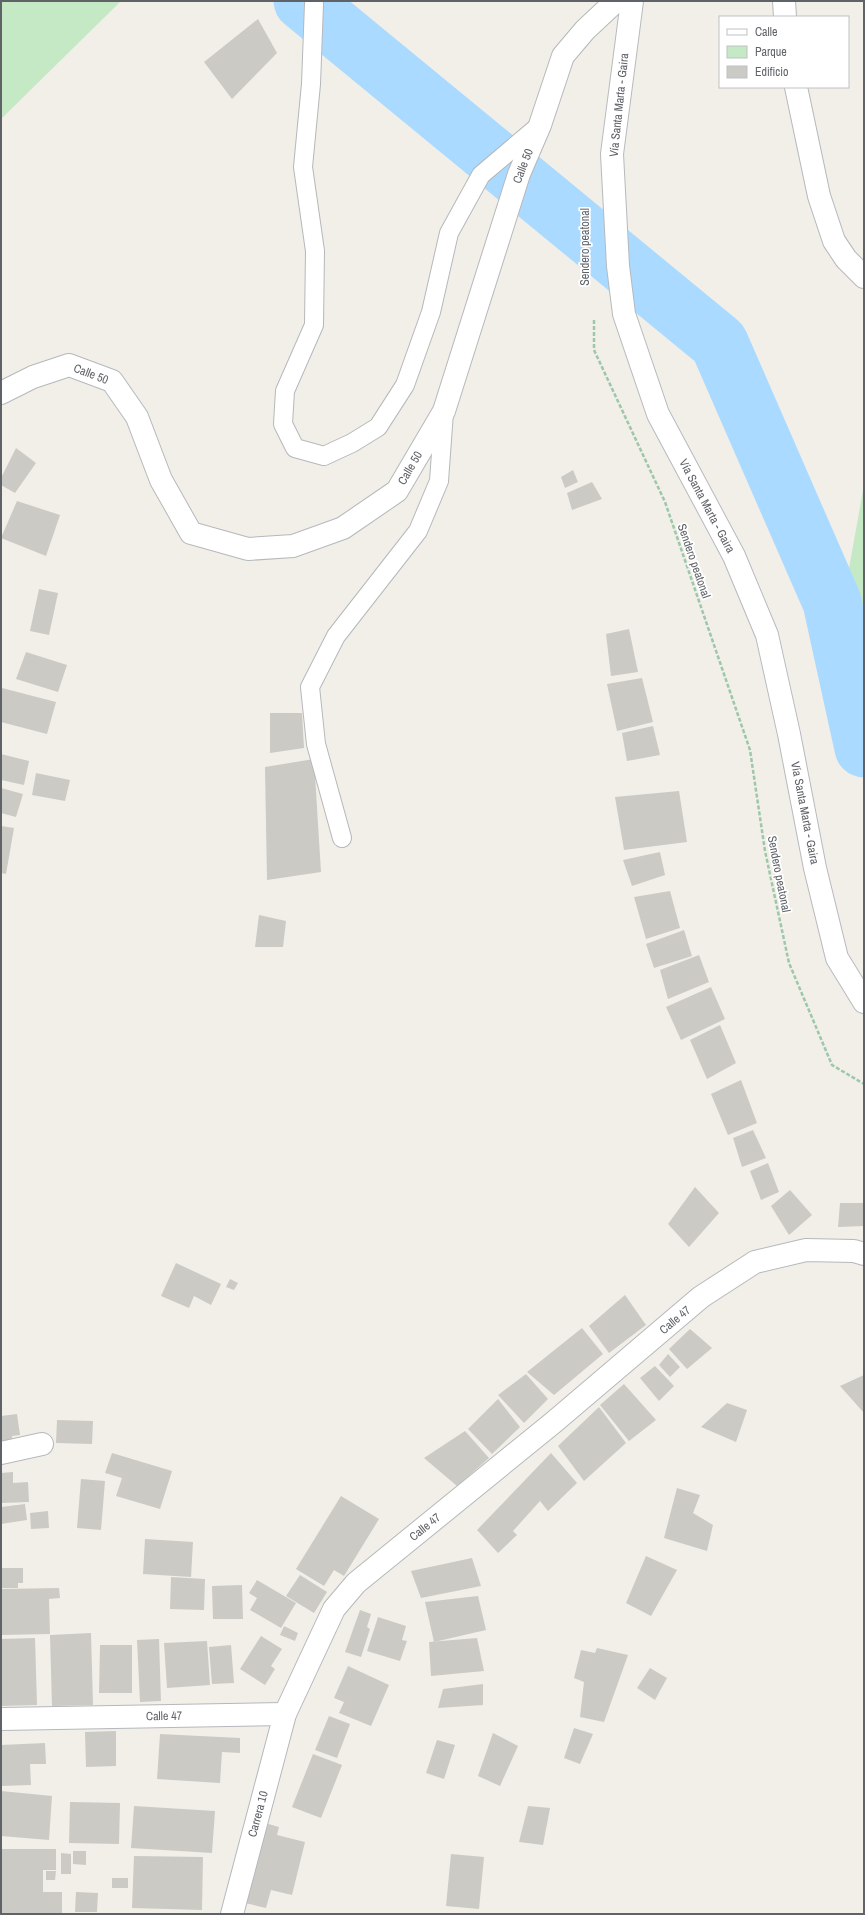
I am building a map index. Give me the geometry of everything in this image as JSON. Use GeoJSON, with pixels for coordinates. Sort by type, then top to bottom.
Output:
{"type":"FeatureCollection","features":[{"type":"Feature","properties":{"kind":"street","name":"Calle 50"},"geometry":{"type":"LineString","coordinates":[[1,393],[33,378],[69,365],[112,381],[137,417],[161,480],[191,533],[248,549],[293,546],[344,528],[397,491],[444,411],[519,174],[540,125],[563,56],[585,30],[616,1]]}},
{"type":"Feature","properties":{"kind":"street","name":"Vía Santa Marta - Gaira"},"geometry":{"type":"LineString","coordinates":[[632,1],[612,154],[618,266],[624,314],[658,414],[734,556],[767,635],[789,734],[815,868],[837,958],[864,1002]]}},
{"type":"Feature","properties":{"kind":"street"},"geometry":{"type":"LineString","coordinates":[[784,1],[785,16]]}},
{"type":"Feature","properties":{"kind":"street"},"geometry":{"type":"LineString","coordinates":[[796,88],[819,196],[834,241],[846,259],[864,277]]}},
{"type":"Feature","properties":{"kind":"street","name":"Calle 47"},"geometry":{"type":"LineString","coordinates":[[1,1719],[285,1714],[334,1609],[356,1583],[554,1422],[701,1297],[755,1262],[806,1250],[859,1253]]}},
{"type":"Feature","properties":{"kind":"street"},"geometry":{"type":"LineString","coordinates":[[1,1453],[42,1444]]}},
{"type":"Feature","properties":{"kind":"street","name":"Carrera 10"},"geometry":{"type":"LineString","coordinates":[[232,1914],[285,1714]]}},
{"type":"Feature","properties":{"kind":"lane"},"geometry":{"type":"LineString","coordinates":[[314,4],[312,84],[303,167],[315,251],[314,325],[285,391],[283,424],[295,448],[324,456],[352,443],[378,427],[405,385],[431,312],[449,233],[481,175],[540,125]]}},
{"type":"Feature","properties":{"kind":"lane"},"geometry":{"type":"LineString","coordinates":[[342,838],[316,744],[310,687],[336,636],[418,531],[440,481],[444,411]]}},
{"type":"Feature","properties":{"kind":"path","name":"Sendero peatonal"},"geometry":{"type":"LineString","coordinates":[[594,319],[594,350],[665,502],[750,750],[765,851],[789,963],[832,1065],[864,1084]]}},
{"type":"Feature","properties":{"kind":"green space"},"geometry":{"type":"Polygon","coordinates":[[[1,1],[121,1],[1,119],[1,1]]]}},
{"type":"Feature","properties":{"kind":"green space"},"geometry":{"type":"Polygon","coordinates":[[[864,485],[864,608],[848,574],[864,485]]]}},
{"type":"Feature","properties":{"kind":"building"},"geometry":{"type":"Polygon","coordinates":[[[258,19],[277,53],[232,99],[204,62],[258,19]]]}},
{"type":"Feature","properties":{"kind":"building"},"geometry":{"type":"Polygon","coordinates":[[[16,448],[36,463],[15,493],[1,485],[1,478],[16,448]]]}},
{"type":"Feature","properties":{"kind":"building"},"geometry":{"type":"Polygon","coordinates":[[[573,470],[578,482],[565,488],[561,477],[573,470]]]}},
{"type":"Feature","properties":{"kind":"building"},"geometry":{"type":"Polygon","coordinates":[[[592,482],[602,499],[572,510],[567,493],[592,482]]]}},
{"type":"Feature","properties":{"kind":"building"},"geometry":{"type":"Polygon","coordinates":[[[17,501],[60,515],[46,556],[1,538],[17,501]]]}},
{"type":"Feature","properties":{"kind":"building"},"geometry":{"type":"Polygon","coordinates":[[[39,589],[58,593],[49,635],[30,631],[39,589]]]}},
{"type":"Feature","properties":{"kind":"building"},"geometry":{"type":"Polygon","coordinates":[[[629,629],[638,672],[611,676],[606,634],[629,629]]]}},
{"type":"Feature","properties":{"kind":"building"},"geometry":{"type":"Polygon","coordinates":[[[26,652],[67,665],[58,692],[16,679],[26,652]]]}},
{"type":"Feature","properties":{"kind":"building"},"geometry":{"type":"Polygon","coordinates":[[[642,678],[653,722],[617,731],[607,684],[642,678]]]}},
{"type":"Feature","properties":{"kind":"building"},"geometry":{"type":"Polygon","coordinates":[[[2,688],[56,702],[47,734],[1,722],[2,688]]]}},
{"type":"Feature","properties":{"kind":"building"},"geometry":{"type":"Polygon","coordinates":[[[270,713],[302,713],[304,748],[270,753],[270,713]]]}},
{"type":"Feature","properties":{"kind":"building"},"geometry":{"type":"Polygon","coordinates":[[[653,726],[660,755],[627,761],[622,733],[653,726]]]}},
{"type":"Feature","properties":{"kind":"building"},"geometry":{"type":"Polygon","coordinates":[[[1,754],[29,761],[24,785],[1,780],[1,754]]]}},
{"type":"Feature","properties":{"kind":"building"},"geometry":{"type":"Polygon","coordinates":[[[314,759],[321,872],[267,880],[265,767],[314,759]]]}},
{"type":"Feature","properties":{"kind":"building"},"geometry":{"type":"Polygon","coordinates":[[[36,773],[70,780],[65,801],[32,795],[36,773]]]}},
{"type":"Feature","properties":{"kind":"building"},"geometry":{"type":"Polygon","coordinates":[[[1,788],[23,794],[16,817],[1,813],[1,788]]]}},
{"type":"Feature","properties":{"kind":"building"},"geometry":{"type":"Polygon","coordinates":[[[679,791],[687,842],[624,850],[615,797],[679,791]]]}},
{"type":"Feature","properties":{"kind":"building"},"geometry":{"type":"Polygon","coordinates":[[[1,826],[14,828],[6,874],[1,873],[1,826]]]}},
{"type":"Feature","properties":{"kind":"building"},"geometry":{"type":"Polygon","coordinates":[[[660,852],[665,875],[632,886],[623,860],[660,852]]]}},
{"type":"Feature","properties":{"kind":"building"},"geometry":{"type":"Polygon","coordinates":[[[670,891],[680,928],[646,939],[634,897],[670,891]]]}},
{"type":"Feature","properties":{"kind":"building"},"geometry":{"type":"Polygon","coordinates":[[[259,915],[286,921],[283,947],[255,947],[259,915]]]}},
{"type":"Feature","properties":{"kind":"building"},"geometry":{"type":"Polygon","coordinates":[[[684,930],[692,956],[654,968],[646,944],[684,930]]]}},
{"type":"Feature","properties":{"kind":"building"},"geometry":{"type":"Polygon","coordinates":[[[699,955],[709,982],[668,999],[660,970],[699,955]]]}},
{"type":"Feature","properties":{"kind":"building"},"geometry":{"type":"Polygon","coordinates":[[[711,987],[725,1019],[681,1040],[666,1007],[711,987]]]}},
{"type":"Feature","properties":{"kind":"building"},"geometry":{"type":"Polygon","coordinates":[[[720,1025],[736,1063],[707,1079],[690,1040],[720,1025]]]}},
{"type":"Feature","properties":{"kind":"building"},"geometry":{"type":"Polygon","coordinates":[[[741,1080],[757,1123],[728,1135],[711,1094],[741,1080]]]}},
{"type":"Feature","properties":{"kind":"building"},"geometry":{"type":"Polygon","coordinates":[[[753,1130],[766,1158],[742,1167],[733,1138],[753,1130]]]}},
{"type":"Feature","properties":{"kind":"building"},"geometry":{"type":"Polygon","coordinates":[[[768,1163],[779,1192],[761,1200],[750,1171],[768,1163]]]}},
{"type":"Feature","properties":{"kind":"building"},"geometry":{"type":"Polygon","coordinates":[[[695,1187],[719,1213],[689,1247],[668,1224],[695,1187]]]}},
{"type":"Feature","properties":{"kind":"building"},"geometry":{"type":"Polygon","coordinates":[[[790,1190],[812,1215],[789,1235],[771,1206],[790,1190]]]}},
{"type":"Feature","properties":{"kind":"building"},"geometry":{"type":"Polygon","coordinates":[[[840,1203],[864,1203],[864,1226],[838,1227],[840,1203]]]}},
{"type":"Feature","properties":{"kind":"building"},"geometry":{"type":"Polygon","coordinates":[[[176,1263],[221,1284],[211,1305],[194,1296],[189,1308],[161,1296],[176,1263]]]}},
{"type":"Feature","properties":{"kind":"building"},"geometry":{"type":"Polygon","coordinates":[[[230,1279],[238,1283],[234,1290],[226,1287],[230,1279]]]}},
{"type":"Feature","properties":{"kind":"building"},"geometry":{"type":"Polygon","coordinates":[[[625,1295],[646,1325],[609,1353],[589,1326],[625,1295]]]}},
{"type":"Feature","properties":{"kind":"building"},"geometry":{"type":"Polygon","coordinates":[[[582,1328],[603,1354],[554,1395],[527,1372],[582,1328]]]}},
{"type":"Feature","properties":{"kind":"building"},"geometry":{"type":"Polygon","coordinates":[[[690,1329],[712,1348],[687,1369],[669,1349],[690,1329]]]}},
{"type":"Feature","properties":{"kind":"building"},"geometry":{"type":"Polygon","coordinates":[[[668,1354],[680,1367],[670,1377],[659,1365],[668,1354]]]}},
{"type":"Feature","properties":{"kind":"building"},"geometry":{"type":"Polygon","coordinates":[[[655,1366],[674,1386],[659,1401],[640,1378],[655,1366]]]}},
{"type":"Feature","properties":{"kind":"building"},"geometry":{"type":"Polygon","coordinates":[[[526,1374],[548,1399],[524,1423],[498,1395],[526,1374]]]}},
{"type":"Feature","properties":{"kind":"building"},"geometry":{"type":"Polygon","coordinates":[[[864,1375],[864,1413],[840,1386],[864,1375]]]}},
{"type":"Feature","properties":{"kind":"building"},"geometry":{"type":"Polygon","coordinates":[[[624,1384],[656,1420],[629,1441],[600,1405],[624,1384]]]}},
{"type":"Feature","properties":{"kind":"building"},"geometry":{"type":"Polygon","coordinates":[[[498,1399],[520,1427],[492,1454],[468,1429],[498,1399]]]}},
{"type":"Feature","properties":{"kind":"building"},"geometry":{"type":"Polygon","coordinates":[[[727,1403],[747,1410],[736,1442],[701,1427],[727,1403]]]}},
{"type":"Feature","properties":{"kind":"building"},"geometry":{"type":"Polygon","coordinates":[[[599,1407],[626,1443],[584,1481],[558,1446],[599,1407]]]}},
{"type":"Feature","properties":{"kind":"building"},"geometry":{"type":"Polygon","coordinates":[[[17,1414],[20,1435],[12,1436],[13,1447],[1,1449],[1,1416],[17,1414]]]}},
{"type":"Feature","properties":{"kind":"building"},"geometry":{"type":"Polygon","coordinates":[[[57,1420],[93,1421],[92,1444],[56,1443],[57,1420]]]}},
{"type":"Feature","properties":{"kind":"building"},"geometry":{"type":"Polygon","coordinates":[[[465,1431],[489,1458],[457,1486],[424,1458],[465,1431]]]}},
{"type":"Feature","properties":{"kind":"building"},"geometry":{"type":"Polygon","coordinates":[[[112,1453],[172,1471],[160,1509],[116,1496],[122,1478],[105,1473],[112,1453]]]}},
{"type":"Feature","properties":{"kind":"building"},"geometry":{"type":"Polygon","coordinates":[[[551,1453],[577,1483],[548,1511],[540,1501],[513,1531],[517,1535],[498,1553],[477,1530],[551,1453]]]}},
{"type":"Feature","properties":{"kind":"building"},"geometry":{"type":"Polygon","coordinates":[[[13,1472],[13,1483],[28,1482],[29,1502],[1,1503],[1,1473],[13,1472]]]}},
{"type":"Feature","properties":{"kind":"building"},"geometry":{"type":"Polygon","coordinates":[[[81,1479],[105,1481],[101,1530],[77,1528],[81,1479]]]}},
{"type":"Feature","properties":{"kind":"building"},"geometry":{"type":"Polygon","coordinates":[[[677,1488],[700,1495],[693,1513],[713,1525],[707,1551],[664,1538],[677,1488]]]}},
{"type":"Feature","properties":{"kind":"building"},"geometry":{"type":"Polygon","coordinates":[[[341,1496],[379,1519],[344,1576],[334,1570],[324,1586],[296,1569],[341,1496]]]}},
{"type":"Feature","properties":{"kind":"building"},"geometry":{"type":"Polygon","coordinates":[[[25,1504],[27,1520],[1,1524],[1,1507],[25,1504]]]}},
{"type":"Feature","properties":{"kind":"building"},"geometry":{"type":"Polygon","coordinates":[[[48,1511],[49,1528],[31,1529],[30,1513],[48,1511]]]}},
{"type":"Feature","properties":{"kind":"building"},"geometry":{"type":"Polygon","coordinates":[[[145,1539],[193,1542],[191,1577],[143,1574],[145,1539]]]}},
{"type":"Feature","properties":{"kind":"building"},"geometry":{"type":"Polygon","coordinates":[[[646,1556],[677,1570],[651,1616],[626,1603],[646,1556]]]}},
{"type":"Feature","properties":{"kind":"building"},"geometry":{"type":"Polygon","coordinates":[[[472,1558],[481,1586],[421,1598],[411,1571],[472,1558]]]}},
{"type":"Feature","properties":{"kind":"building"},"geometry":{"type":"Polygon","coordinates":[[[1,1568],[23,1568],[23,1583],[18,1583],[18,1588],[1,1588],[1,1568]]]}},
{"type":"Feature","properties":{"kind":"building"},"geometry":{"type":"Polygon","coordinates":[[[300,1575],[327,1592],[314,1613],[286,1596],[300,1575]]]}},
{"type":"Feature","properties":{"kind":"building"},"geometry":{"type":"Polygon","coordinates":[[[171,1577],[205,1579],[204,1610],[170,1609],[171,1577]]]}},
{"type":"Feature","properties":{"kind":"building"},"geometry":{"type":"Polygon","coordinates":[[[257,1580],[296,1603],[281,1628],[250,1610],[257,1598],[249,1593],[257,1580]]]}},
{"type":"Feature","properties":{"kind":"building"},"geometry":{"type":"Polygon","coordinates":[[[242,1585],[243,1619],[213,1619],[212,1586],[242,1585]]]}},
{"type":"Feature","properties":{"kind":"building"},"geometry":{"type":"Polygon","coordinates":[[[59,1588],[60,1598],[49,1599],[50,1634],[1,1635],[1,1589],[59,1588]]]}},
{"type":"Feature","properties":{"kind":"building"},"geometry":{"type":"Polygon","coordinates":[[[478,1596],[486,1630],[434,1642],[425,1602],[478,1596]]]}},
{"type":"Feature","properties":{"kind":"building"},"geometry":{"type":"Polygon","coordinates":[[[360,1610],[371,1614],[367,1627],[370,1629],[361,1657],[345,1652],[360,1610]]]}},
{"type":"Feature","properties":{"kind":"building"},"geometry":{"type":"Polygon","coordinates":[[[378,1617],[406,1626],[402,1640],[407,1641],[400,1661],[367,1651],[378,1617]]]}},
{"type":"Feature","properties":{"kind":"building"},"geometry":{"type":"Polygon","coordinates":[[[284,1626],[298,1633],[295,1641],[280,1635],[284,1626]]]}},
{"type":"Feature","properties":{"kind":"building"},"geometry":{"type":"Polygon","coordinates":[[[91,1633],[93,1705],[52,1706],[50,1635],[91,1633]]]}},
{"type":"Feature","properties":{"kind":"building"},"geometry":{"type":"Polygon","coordinates":[[[261,1636],[282,1649],[271,1666],[275,1669],[265,1685],[240,1669],[261,1636]]]}},
{"type":"Feature","properties":{"kind":"building"},"geometry":{"type":"Polygon","coordinates":[[[35,1638],[37,1705],[1,1706],[1,1639],[35,1638]]]}},
{"type":"Feature","properties":{"kind":"building"},"geometry":{"type":"Polygon","coordinates":[[[477,1638],[484,1671],[431,1676],[429,1642],[477,1638]]]}},
{"type":"Feature","properties":{"kind":"building"},"geometry":{"type":"Polygon","coordinates":[[[159,1639],[161,1701],[140,1702],[137,1640],[159,1639]]]}},
{"type":"Feature","properties":{"kind":"building"},"geometry":{"type":"Polygon","coordinates":[[[207,1641],[210,1685],[167,1688],[164,1643],[207,1641]]]}},
{"type":"Feature","properties":{"kind":"building"},"geometry":{"type":"Polygon","coordinates":[[[100,1645],[132,1645],[132,1693],[99,1693],[100,1645]]]}},
{"type":"Feature","properties":{"kind":"building"},"geometry":{"type":"Polygon","coordinates":[[[231,1645],[234,1683],[212,1684],[209,1647],[231,1645]]]}},
{"type":"Feature","properties":{"kind":"building"},"geometry":{"type":"Polygon","coordinates":[[[597,1648],[628,1655],[604,1722],[580,1717],[584,1682],[574,1678],[581,1650],[595,1653],[597,1648]]]}},
{"type":"Feature","properties":{"kind":"building"},"geometry":{"type":"Polygon","coordinates":[[[348,1666],[389,1685],[371,1726],[339,1713],[344,1702],[334,1698],[348,1666]]]}},
{"type":"Feature","properties":{"kind":"building"},"geometry":{"type":"Polygon","coordinates":[[[650,1668],[667,1678],[655,1700],[637,1688],[650,1668]]]}},
{"type":"Feature","properties":{"kind":"building"},"geometry":{"type":"Polygon","coordinates":[[[483,1684],[483,1705],[438,1708],[443,1689],[483,1684]]]}},
{"type":"Feature","properties":{"kind":"building"},"geometry":{"type":"Polygon","coordinates":[[[329,1716],[350,1724],[337,1758],[315,1750],[329,1716]]]}},
{"type":"Feature","properties":{"kind":"building"},"geometry":{"type":"Polygon","coordinates":[[[574,1728],[593,1734],[580,1764],[564,1758],[574,1728]]]}},
{"type":"Feature","properties":{"kind":"building"},"geometry":{"type":"Polygon","coordinates":[[[116,1731],[116,1766],[86,1767],[85,1732],[116,1731]]]}},
{"type":"Feature","properties":{"kind":"building"},"geometry":{"type":"Polygon","coordinates":[[[493,1733],[518,1746],[500,1786],[478,1776],[493,1733]]]}},
{"type":"Feature","properties":{"kind":"building"},"geometry":{"type":"Polygon","coordinates":[[[160,1734],[240,1738],[240,1753],[222,1752],[220,1783],[157,1779],[160,1734]]]}},
{"type":"Feature","properties":{"kind":"building"},"geometry":{"type":"Polygon","coordinates":[[[437,1740],[455,1745],[444,1779],[426,1773],[437,1740]]]}},
{"type":"Feature","properties":{"kind":"building"},"geometry":{"type":"Polygon","coordinates":[[[45,1743],[46,1764],[30,1764],[31,1785],[1,1786],[1,1745],[45,1743]]]}},
{"type":"Feature","properties":{"kind":"building"},"geometry":{"type":"Polygon","coordinates":[[[313,1754],[342,1765],[321,1818],[292,1807],[313,1754]]]}},
{"type":"Feature","properties":{"kind":"building"},"geometry":{"type":"Polygon","coordinates":[[[1,1791],[52,1796],[49,1840],[1,1836],[1,1791]]]}},
{"type":"Feature","properties":{"kind":"building"},"geometry":{"type":"Polygon","coordinates":[[[70,1802],[120,1803],[119,1844],[69,1843],[70,1802]]]}},
{"type":"Feature","properties":{"kind":"building"},"geometry":{"type":"Polygon","coordinates":[[[134,1806],[215,1811],[212,1853],[131,1848],[134,1806]]]}},
{"type":"Feature","properties":{"kind":"building"},"geometry":{"type":"Polygon","coordinates":[[[528,1806],[550,1808],[543,1845],[519,1842],[528,1806]]]}},
{"type":"Feature","properties":{"kind":"building"},"geometry":{"type":"Polygon","coordinates":[[[265,1823],[279,1827],[277,1835],[305,1842],[292,1895],[271,1890],[266,1908],[245,1903],[265,1823]]]}},
{"type":"Feature","properties":{"kind":"building"},"geometry":{"type":"Polygon","coordinates":[[[1,1849],[56,1849],[56,1870],[43,1870],[43,1892],[62,1892],[62,1914],[1,1914],[1,1849]]]}},
{"type":"Feature","properties":{"kind":"building"},"geometry":{"type":"Polygon","coordinates":[[[73,1851],[86,1851],[86,1865],[73,1864],[73,1851]]]}},
{"type":"Feature","properties":{"kind":"building"},"geometry":{"type":"Polygon","coordinates":[[[61,1853],[71,1854],[71,1874],[61,1874],[61,1853]]]}},
{"type":"Feature","properties":{"kind":"building"},"geometry":{"type":"Polygon","coordinates":[[[451,1854],[484,1857],[479,1909],[446,1906],[451,1854]]]}},
{"type":"Feature","properties":{"kind":"building"},"geometry":{"type":"Polygon","coordinates":[[[134,1856],[203,1857],[202,1910],[132,1908],[134,1856]]]}},
{"type":"Feature","properties":{"kind":"building"},"geometry":{"type":"Polygon","coordinates":[[[46,1871],[56,1871],[55,1880],[46,1880],[46,1871]]]}},
{"type":"Feature","properties":{"kind":"building"},"geometry":{"type":"Polygon","coordinates":[[[112,1878],[128,1878],[128,1888],[112,1888],[112,1878]]]}},
{"type":"Feature","properties":{"kind":"building"},"geometry":{"type":"Polygon","coordinates":[[[76,1892],[98,1893],[97,1912],[75,1912],[76,1892]]]}},
{"type":"Feature","properties":{"kind":"waterway"},"geometry":{"type":"LineString","coordinates":[[303,1],[719,343],[832,602],[864,748]]}}]}
